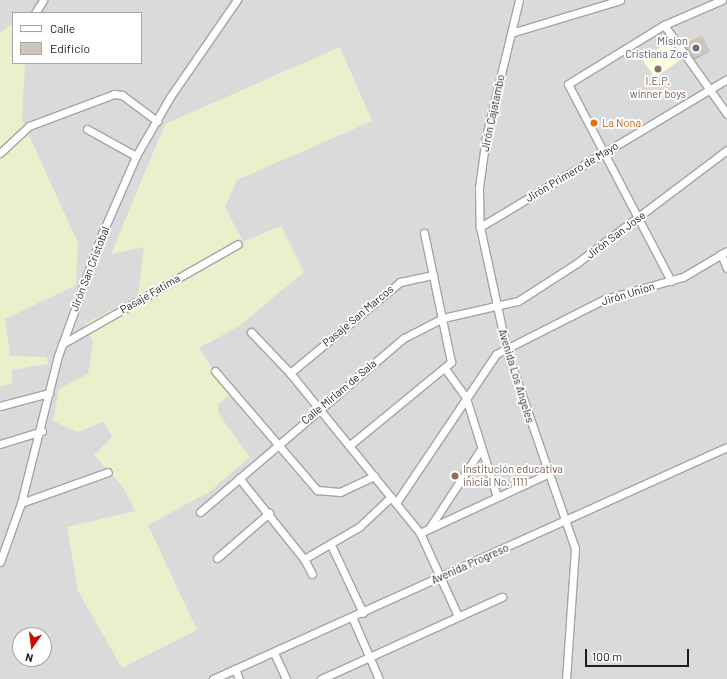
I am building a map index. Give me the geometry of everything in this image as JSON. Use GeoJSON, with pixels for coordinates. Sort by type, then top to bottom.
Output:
{"type":"FeatureCollection","features":[{"type":"Feature","properties":{"kind":"street"},"geometry":{"type":"LineString","coordinates":[[36,12],[44,0]]}},
{"type":"Feature","properties":{"kind":"street","name":"Jirón San Cristobal"},"geometry":{"type":"LineString","coordinates":[[0,562],[22,503],[42,430],[49,393],[62,344],[136,156],[157,121],[237,0]]}},
{"type":"Feature","properties":{"kind":"street","name":"Jirón Cajatambo"},"geometry":{"type":"LineString","coordinates":[[480,227],[479,188],[486,136],[519,0]]}},
{"type":"Feature","properties":{"kind":"street"},"geometry":{"type":"LineString","coordinates":[[511,33],[620,0]]}},
{"type":"Feature","properties":{"kind":"street"},"geometry":{"type":"LineString","coordinates":[[671,281],[637,219],[568,84],[664,25],[704,4],[722,0]]}},
{"type":"Feature","properties":{"kind":"street"},"geometry":{"type":"LineString","coordinates":[[664,25],[727,114]]}},
{"type":"Feature","properties":{"kind":"street","name":"Jirón Primero de Mayo"},"geometry":{"type":"LineString","coordinates":[[480,227],[727,80]]}},
{"type":"Feature","properties":{"kind":"street"},"geometry":{"type":"LineString","coordinates":[[0,153],[29,126],[114,94],[122,94],[157,121]]}},
{"type":"Feature","properties":{"kind":"street"},"geometry":{"type":"LineString","coordinates":[[87,129],[136,156]]}},
{"type":"Feature","properties":{"kind":"street","name":"Jirón San Jose"},"geometry":{"type":"LineString","coordinates":[[497,309],[518,301],[577,263],[727,150]]}},
{"type":"Feature","properties":{"kind":"street","name":"Avenida Los Angeles"},"geometry":{"type":"LineString","coordinates":[[480,227],[506,347],[547,474],[565,521],[577,560],[566,679]]}},
{"type":"Feature","properties":{"kind":"street"},"geometry":{"type":"LineString","coordinates":[[350,445],[446,370],[451,362],[424,233]]}},
{"type":"Feature","properties":{"kind":"street","name":"Pasaje Fatima"},"geometry":{"type":"LineString","coordinates":[[62,344],[238,244]]}},
{"type":"Feature","properties":{"kind":"street"},"geometry":{"type":"LineString","coordinates":[[724,252],[727,268]]}},
{"type":"Feature","properties":{"kind":"street","name":"Jirón Union"},"geometry":{"type":"LineString","coordinates":[[304,559],[331,545],[394,500],[496,354],[506,347],[605,300],[671,281],[724,252]]}},
{"type":"Feature","properties":{"kind":"street","name":"Pasaje San Marcos"},"geometry":{"type":"LineString","coordinates":[[290,373],[400,282],[433,275]]}},
{"type":"Feature","properties":{"kind":"street","name":"Calle Miriam de Sala"},"geometry":{"type":"LineString","coordinates":[[200,512],[318,409],[404,338],[443,318],[497,309]]}},
{"type":"Feature","properties":{"kind":"street"},"geometry":{"type":"LineString","coordinates":[[251,332],[290,373],[420,533],[458,616]]}},
{"type":"Feature","properties":{"kind":"street"},"geometry":{"type":"LineString","coordinates":[[446,370],[466,398],[497,497]]}},
{"type":"Feature","properties":{"kind":"street"},"geometry":{"type":"LineString","coordinates":[[215,371],[317,490],[340,492],[374,476]]}},
{"type":"Feature","properties":{"kind":"street"},"geometry":{"type":"LineString","coordinates":[[0,406],[49,393]]}},
{"type":"Feature","properties":{"kind":"street"},"geometry":{"type":"LineString","coordinates":[[0,444],[42,430]]}},
{"type":"Feature","properties":{"kind":"street","name":"Avenida Progreso"},"geometry":{"type":"LineString","coordinates":[[213,679],[363,613],[727,447]]}},
{"type":"Feature","properties":{"kind":"street"},"geometry":{"type":"LineString","coordinates":[[430,527],[481,449]]}},
{"type":"Feature","properties":{"kind":"street"},"geometry":{"type":"LineString","coordinates":[[22,503],[108,472]]}},
{"type":"Feature","properties":{"kind":"street"},"geometry":{"type":"LineString","coordinates":[[420,533],[430,527],[547,474]]}},
{"type":"Feature","properties":{"kind":"street"},"geometry":{"type":"LineString","coordinates":[[239,478],[304,559],[312,574]]}},
{"type":"Feature","properties":{"kind":"street"},"geometry":{"type":"LineString","coordinates":[[217,558],[268,513]]}},
{"type":"Feature","properties":{"kind":"street"},"geometry":{"type":"LineString","coordinates":[[331,545],[363,613]]}},
{"type":"Feature","properties":{"kind":"street"},"geometry":{"type":"LineString","coordinates":[[321,679],[502,597]]}},
{"type":"Feature","properties":{"kind":"street"},"geometry":{"type":"LineString","coordinates":[[352,617],[379,679]]}},
{"type":"Feature","properties":{"kind":"street"},"geometry":{"type":"LineString","coordinates":[[274,653],[286,679]]}},
{"type":"Feature","properties":{"kind":"street"},"geometry":{"type":"LineString","coordinates":[[235,669],[239,679]]}},
{"type":"Feature","properties":{"kind":"shaded area"},"geometry":{"type":"Polygon","coordinates":[[[0,0],[727,0],[727,679],[0,679],[0,0]]]}},
{"type":"Feature","properties":{"kind":"shaded area"},"geometry":{"type":"Polygon","coordinates":[[[12,25],[12,64],[25,64],[22,120],[78,243],[76,285],[5,319],[10,356],[47,357],[48,364],[12,370],[12,383],[0,387],[0,33],[12,25]]]}},
{"type":"Feature","properties":{"kind":"shaded area","name":"I.E.P. winner boys"},"geometry":{"type":"Polygon","coordinates":[[[670,40],[683,58],[655,78],[642,60],[670,40]]]}},
{"type":"Feature","properties":{"kind":"shaded area"},"geometry":{"type":"Polygon","coordinates":[[[340,47],[372,121],[237,180],[225,207],[243,242],[281,226],[304,272],[239,326],[199,348],[230,395],[217,405],[220,416],[250,457],[209,492],[148,525],[197,630],[122,668],[78,591],[67,527],[135,511],[123,487],[94,455],[112,437],[104,422],[77,432],[53,421],[59,389],[88,374],[93,342],[85,324],[138,296],[144,247],[111,254],[165,124],[340,47]]]}},
{"type":"Feature","properties":{"kind":"building","name":"Mision Cristiana Zoe"},"geometry":{"type":"Polygon","coordinates":[[[702,35],[710,52],[691,59],[682,45],[702,35]]]}},
{"type":"Feature","properties":{"kind":"place","name":"Mision Cristiana Zoe"},"geometry":{"type":"Point","coordinates":[696,48]}},
{"type":"Feature","properties":{"kind":"place","name":"I.E.P. winner boys"},"geometry":{"type":"Point","coordinates":[658,69]}},
{"type":"Feature","properties":{"kind":"place","name":"La Nona"},"geometry":{"type":"Point","coordinates":[594,123]}},
{"type":"Feature","properties":{"kind":"place","name":"Institución educativa inicial No. 1111"},"geometry":{"type":"Point","coordinates":[455,476]}}]}
